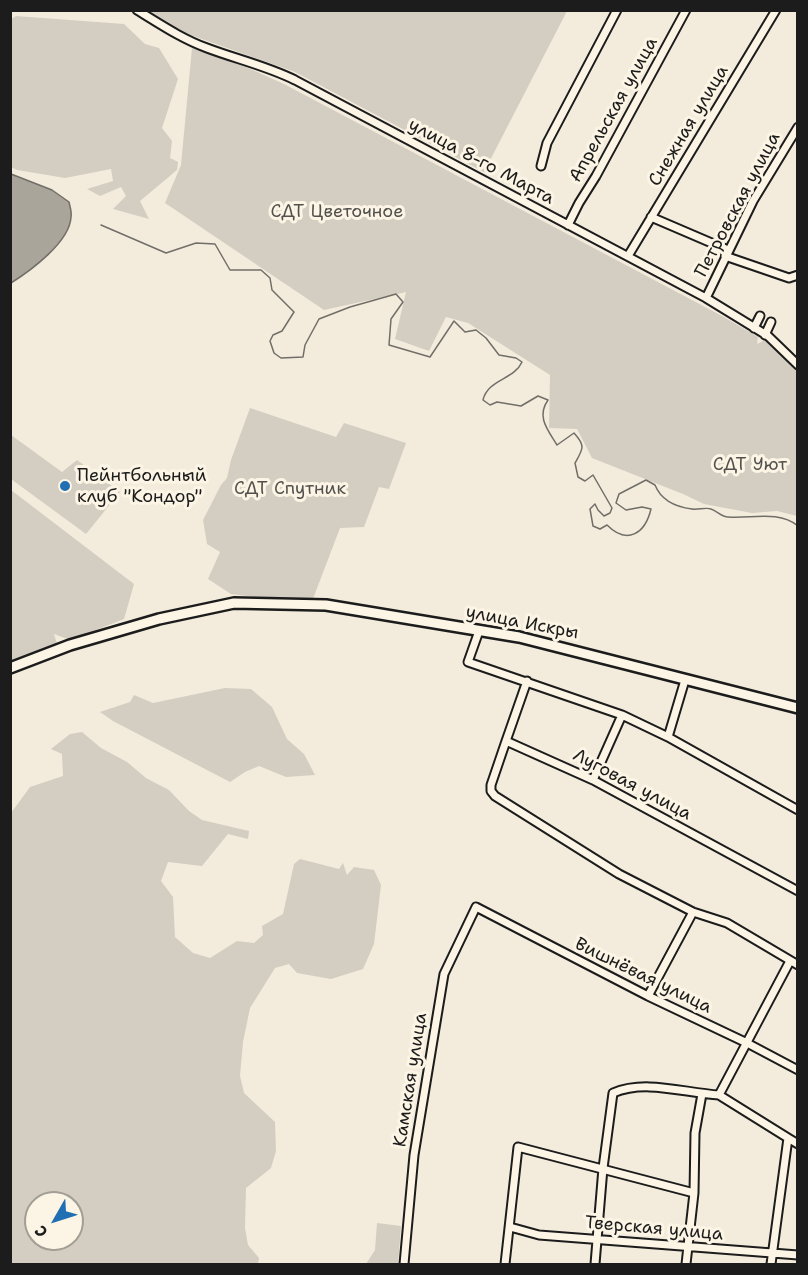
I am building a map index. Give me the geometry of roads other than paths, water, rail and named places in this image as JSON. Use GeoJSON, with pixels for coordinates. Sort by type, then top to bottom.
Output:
{"type":"FeatureCollection","features":[{"type":"Feature","properties":{"kind":"main road","name":"улица Искры"},"geometry":{"type":"LineString","coordinates":[[10,668],[70,645],[143,623],[234,603],[326,605],[519,637],[798,708]]}},
{"type":"Feature","properties":{"kind":"street","name":"улица 8-го Марта"},"geometry":{"type":"LineString","coordinates":[[137,10],[181,38],[285,75],[628,256],[706,298],[765,335],[798,365]]}},
{"type":"Feature","properties":{"kind":"street"},"geometry":{"type":"LineString","coordinates":[[541,166],[547,143],[617,10]]}},
{"type":"Feature","properties":{"kind":"street","name":"Апрельская улица"},"geometry":{"type":"LineString","coordinates":[[568,225],[686,10]]}},
{"type":"Feature","properties":{"kind":"street","name":"Снежная улица"},"geometry":{"type":"LineString","coordinates":[[628,256],[776,10]]}},
{"type":"Feature","properties":{"kind":"street","name":"Петровская улица"},"geometry":{"type":"LineString","coordinates":[[706,298],[753,201],[798,127]]}},
{"type":"Feature","properties":{"kind":"street"},"geometry":{"type":"LineString","coordinates":[[651,217],[726,253],[789,278],[798,275]]}},
{"type":"Feature","properties":{"kind":"street"},"geometry":{"type":"LineString","coordinates":[[754,328],[760,316]]}},
{"type":"Feature","properties":{"kind":"street"},"geometry":{"type":"LineString","coordinates":[[765,335],[771,322]]}},
{"type":"Feature","properties":{"kind":"street"},"geometry":{"type":"LineString","coordinates":[[479,631],[468,662],[622,715],[668,737],[798,810]]}},
{"type":"Feature","properties":{"kind":"street"},"geometry":{"type":"LineString","coordinates":[[668,737],[685,680]]}},
{"type":"Feature","properties":{"kind":"street"},"geometry":{"type":"LineString","coordinates":[[527,681],[491,785],[495,796],[619,874],[693,912],[727,923],[798,964]]}},
{"type":"Feature","properties":{"kind":"street"},"geometry":{"type":"LineString","coordinates":[[593,780],[622,715]]}},
{"type":"Feature","properties":{"kind":"street","name":"Луговая улица"},"geometry":{"type":"LineString","coordinates":[[506,741],[593,780],[798,891]]}},
{"type":"Feature","properties":{"kind":"street","name":"Вишнёвая улица"},"geometry":{"type":"LineString","coordinates":[[476,907],[798,1070]]}},
{"type":"Feature","properties":{"kind":"street","name":"Камская улица"},"geometry":{"type":"LineString","coordinates":[[404,1264],[414,1155],[444,974],[476,907]]}},
{"type":"Feature","properties":{"kind":"street"},"geometry":{"type":"LineString","coordinates":[[648,996],[693,912]]}},
{"type":"Feature","properties":{"kind":"street"},"geometry":{"type":"LineString","coordinates":[[719,1095],[777,981],[790,961]]}},
{"type":"Feature","properties":{"kind":"street"},"geometry":{"type":"LineString","coordinates":[[595,1264],[603,1168],[613,1093],[640,1086],[719,1095],[798,1144]]}},
{"type":"Feature","properties":{"kind":"street"},"geometry":{"type":"LineString","coordinates":[[686,1264],[694,1193],[693,1154],[702,1094]]}},
{"type":"Feature","properties":{"kind":"street"},"geometry":{"type":"LineString","coordinates":[[771,1264],[788,1138]]}},
{"type":"Feature","properties":{"kind":"street"},"geometry":{"type":"LineString","coordinates":[[505,1264],[518,1147],[694,1193]]}},
{"type":"Feature","properties":{"kind":"street","name":"Тверская улица"},"geometry":{"type":"LineString","coordinates":[[510,1227],[539,1235],[798,1256]]}},
{"type":"Feature","properties":{"kind":"waterway"},"geometry":{"type":"LineString","coordinates":[[101,225],[166,253],[196,243],[215,244],[230,270],[261,270],[270,278],[272,290],[294,312],[282,331],[273,335],[270,341],[274,353],[281,358],[303,357],[305,345],[319,319],[350,307],[396,294],[403,302],[391,319],[389,345],[430,357],[454,321],[465,332],[476,330],[486,338],[499,355],[516,358],[522,362],[513,373],[495,383],[483,400],[490,405],[497,402],[521,406],[538,396],[548,400],[543,418],[557,445],[574,433],[580,441],[582,448],[575,463],[578,477],[585,481],[593,475],[612,508],[610,513],[604,516],[595,504],[590,509],[593,526],[600,529],[607,525],[614,531],[628,535],[640,530],[651,509],[642,507],[626,510],[616,503],[619,494],[646,480],[655,485],[665,499],[680,507],[709,508],[728,517],[782,518],[798,526]]}},
{"type":"Feature","properties":{"kind":"place","name":"Пейнтбольный клуб \"Кондор\""},"geometry":{"type":"Point","coordinates":[65,486]}},
{"type":"Feature","properties":{"kind":"park label","name":"СДТ Цветочное"},"geometry":{"type":"Point","coordinates":[337,212]}},
{"type":"Feature","properties":{"kind":"park label","name":"СДТ Уют"},"geometry":{"type":"Point","coordinates":[750,465]}},
{"type":"Feature","properties":{"kind":"park label","name":"СДТ Спутник"},"geometry":{"type":"Point","coordinates":[290,489]}}]}
